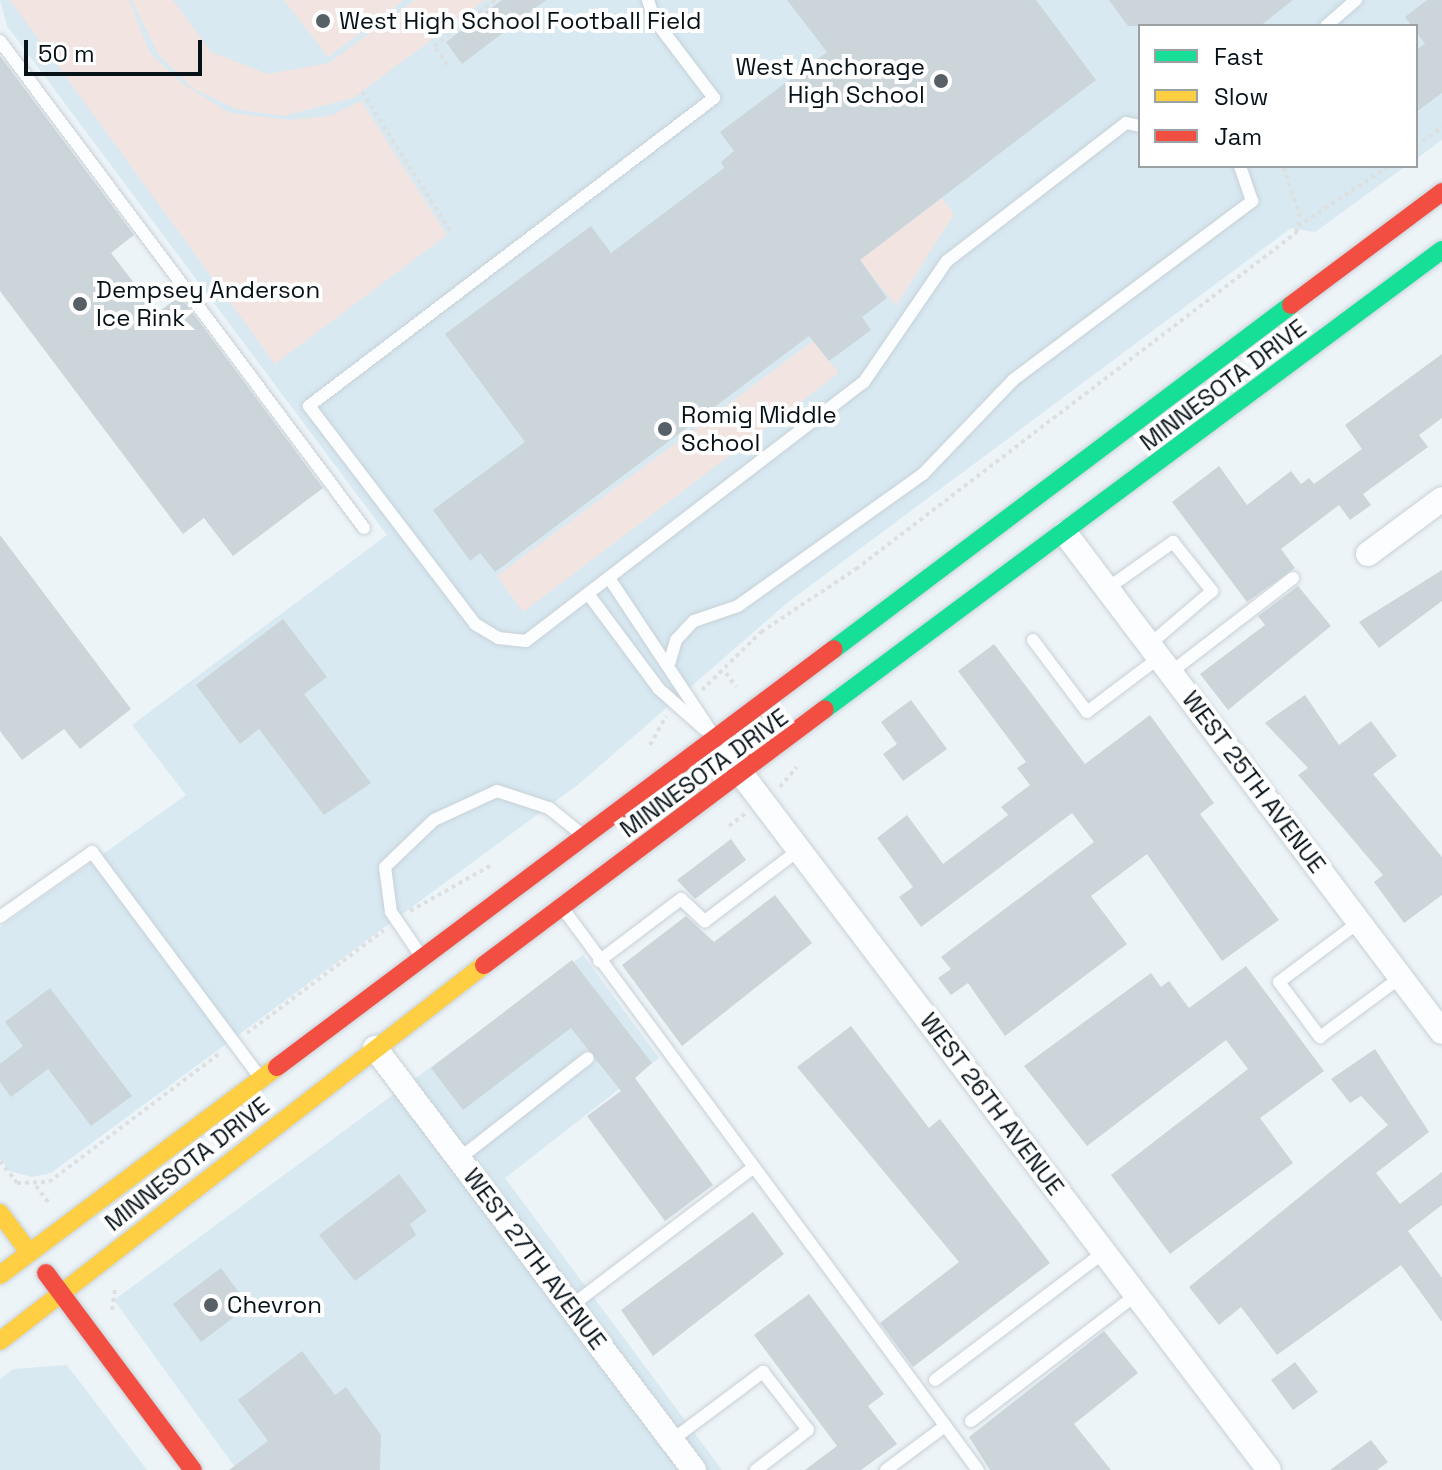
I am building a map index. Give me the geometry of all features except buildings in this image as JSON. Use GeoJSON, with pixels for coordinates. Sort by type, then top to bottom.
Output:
{"type":"FeatureCollection","features":[{"type":"Feature","properties":{"kind":"main road","name":"MINNESOTA DRIVE"},"geometry":{"type":"LineString","coordinates":[[0,1275],[263,1081],[1167,393],[1442,192]]}},
{"type":"Feature","properties":{"kind":"main road","name":"MINNESOTA DRIVE"},"geometry":{"type":"LineString","coordinates":[[0,1341],[561,906],[743,775],[1065,533],[1190,424],[1442,250]]}},
{"type":"Feature","properties":{"kind":"main road"},"geometry":{"type":"LineString","coordinates":[[0,1213],[193,1470]]}},
{"type":"Feature","properties":{"kind":"street"},"geometry":{"type":"LineString","coordinates":[[1368,554],[1442,499]]}},
{"type":"Feature","properties":{"kind":"street","name":"WEST 25TH AVENUE"},"geometry":{"type":"LineString","coordinates":[[1065,533],[1442,1032]]}},
{"type":"Feature","properties":{"kind":"street","name":"WEST 26TH AVENUE"},"geometry":{"type":"LineString","coordinates":[[715,739],[1269,1470]]}},
{"type":"Feature","properties":{"kind":"street","name":"WEST 27TH AVENUE"},"geometry":{"type":"LineString","coordinates":[[375,1048],[694,1470]]}},
{"type":"Feature","properties":{"kind":"lane"},"geometry":{"type":"LineString","coordinates":[[648,0],[654,19],[714,98],[309,406],[475,624],[526,641],[864,382],[947,261],[1126,123],[1138,126]]}},
{"type":"Feature","properties":{"kind":"lane"},"geometry":{"type":"LineString","coordinates":[[1328,24],[1356,0]]}},
{"type":"Feature","properties":{"kind":"lane"},"geometry":{"type":"LineString","coordinates":[[0,41],[364,528]]}},
{"type":"Feature","properties":{"kind":"lane"},"geometry":{"type":"LineString","coordinates":[[670,661],[676,640],[694,621],[738,606],[923,474],[1013,380],[1252,201],[1241,168]]}},
{"type":"Feature","properties":{"kind":"lane"},"geometry":{"type":"LineString","coordinates":[[1167,393],[1190,424]]}},
{"type":"Feature","properties":{"kind":"lane"},"geometry":{"type":"LineString","coordinates":[[1108,588],[1173,542],[1212,591],[1160,658]]}},
{"type":"Feature","properties":{"kind":"lane"},"geometry":{"type":"LineString","coordinates":[[609,578],[670,661],[715,739]]}},
{"type":"Feature","properties":{"kind":"lane"},"geometry":{"type":"LineString","coordinates":[[1033,640],[1087,712],[1160,658],[1293,578]]}},
{"type":"Feature","properties":{"kind":"lane"},"geometry":{"type":"LineString","coordinates":[[589,595],[659,689],[715,739]]}},
{"type":"Feature","properties":{"kind":"lane"},"geometry":{"type":"LineString","coordinates":[[424,959],[396,921],[384,894],[385,867],[434,820],[470,800],[497,791],[520,796],[585,837]]}},
{"type":"Feature","properties":{"kind":"lane"},"geometry":{"type":"LineString","coordinates":[[599,961],[681,899],[705,921],[799,850]]}},
{"type":"Feature","properties":{"kind":"lane"},"geometry":{"type":"LineString","coordinates":[[0,917],[92,852],[263,1081]]}},
{"type":"Feature","properties":{"kind":"lane"},"geometry":{"type":"LineString","coordinates":[[561,906],[978,1470]]}},
{"type":"Feature","properties":{"kind":"lane"},"geometry":{"type":"LineString","coordinates":[[1359,922],[1279,982],[1320,1037],[1401,977]]}},
{"type":"Feature","properties":{"kind":"lane"},"geometry":{"type":"LineString","coordinates":[[460,1158],[588,1058]]}},
{"type":"Feature","properties":{"kind":"lane"},"geometry":{"type":"LineString","coordinates":[[571,1306],[753,1168]]}},
{"type":"Feature","properties":{"kind":"lane"},"geometry":{"type":"LineString","coordinates":[[935,1380],[1104,1252]]}},
{"type":"Feature","properties":{"kind":"lane"},"geometry":{"type":"LineString","coordinates":[[971,1421],[1136,1295]]}},
{"type":"Feature","properties":{"kind":"lane"},"geometry":{"type":"LineString","coordinates":[[672,1440],[763,1372],[808,1430],[756,1470]]}},
{"type":"Feature","properties":{"kind":"lane"},"geometry":{"type":"LineString","coordinates":[[886,1470],[945,1426]]}},
{"type":"Feature","properties":{"kind":"path"},"geometry":{"type":"LineString","coordinates":[[447,65],[434,46],[495,0]]}},
{"type":"Feature","properties":{"kind":"path"},"geometry":{"type":"LineString","coordinates":[[362,92],[452,234]]}},
{"type":"Feature","properties":{"kind":"path"},"geometry":{"type":"LineString","coordinates":[[1418,145],[1442,127]]}},
{"type":"Feature","properties":{"kind":"path"},"geometry":{"type":"LineString","coordinates":[[1284,168],[1298,226]]}},
{"type":"Feature","properties":{"kind":"path"},"geometry":{"type":"LineString","coordinates":[[708,685],[761,632],[856,569],[1298,226],[1386,168]]}},
{"type":"Feature","properties":{"kind":"path"},"geometry":{"type":"LineString","coordinates":[[641,753],[654,742],[659,721]]}},
{"type":"Feature","properties":{"kind":"path"},"geometry":{"type":"LineString","coordinates":[[0,1161],[17,1183],[49,1182],[396,921],[501,860]]}},
{"type":"Feature","properties":{"kind":"shaded area","name":"Romig Middle School"},"geometry":{"type":"Polygon","coordinates":[[[0,0],[1442,0],[1442,140],[1418,158],[1418,24],[1138,24],[1138,168],[1403,168],[1315,232],[1291,228],[787,603],[579,784],[51,1173],[32,1177],[9,1171],[0,1159],[0,927],[186,795],[132,725],[387,535],[7,26],[0,0]]]}},
{"type":"Feature","properties":{"kind":"shaded area"},"geometry":{"type":"Polygon","coordinates":[[[10,0],[129,0],[150,53],[181,83],[230,113],[289,120],[330,116],[361,101],[447,235],[275,364],[10,0]]]}},
{"type":"Feature","properties":{"kind":"shaded area"},"geometry":{"type":"Polygon","coordinates":[[[132,0],[173,0],[211,52],[268,74],[329,63],[415,0],[485,0],[353,98],[283,116],[236,109],[192,88],[158,54],[132,0]]]}},
{"type":"Feature","properties":{"kind":"shaded area"},"geometry":{"type":"Polygon","coordinates":[[[284,0],[404,0],[328,57],[284,0]]]}},
{"type":"Feature","properties":{"kind":"shaded area"},"geometry":{"type":"Polygon","coordinates":[[[942,198],[954,214],[896,306],[860,260],[942,198]]]}},
{"type":"Feature","properties":{"kind":"shaded area"},"geometry":{"type":"Polygon","coordinates":[[[813,341],[839,373],[523,612],[497,576],[813,341]]]}},
{"type":"Feature","properties":{"kind":"shaded area"},"geometry":{"type":"Polygon","coordinates":[[[583,955],[659,1058],[505,1178],[722,1470],[237,1470],[114,1300],[583,955]]]}},
{"type":"Feature","properties":{"kind":"shaded area"},"geometry":{"type":"Polygon","coordinates":[[[67,1365],[147,1470],[0,1470],[0,1379],[13,1369],[67,1365]]]}},
{"type":"Feature","properties":{"kind":"traffic: fast"},"geometry":{"type":"LineString","coordinates":[[825,709],[1442,250]]}},
{"type":"Feature","properties":{"kind":"traffic: fast"},"geometry":{"type":"LineString","coordinates":[[834,649],[1291,305]]}},
{"type":"Feature","properties":{"kind":"traffic: slow"},"geometry":{"type":"LineString","coordinates":[[0,1341],[484,965]]}},
{"type":"Feature","properties":{"kind":"traffic: slow"},"geometry":{"type":"LineString","coordinates":[[0,1275],[277,1067]]}},
{"type":"Feature","properties":{"kind":"traffic: slow"},"geometry":{"type":"LineString","coordinates":[[0,1213],[29,1252]]}},
{"type":"Feature","properties":{"kind":"traffic: jam"},"geometry":{"type":"LineString","coordinates":[[1291,305],[1442,192]]}},
{"type":"Feature","properties":{"kind":"traffic: jam"},"geometry":{"type":"LineString","coordinates":[[277,1067],[834,649]]}},
{"type":"Feature","properties":{"kind":"traffic: jam"},"geometry":{"type":"LineString","coordinates":[[484,965],[825,709]]}},
{"type":"Feature","properties":{"kind":"traffic: jam"},"geometry":{"type":"LineString","coordinates":[[46,1273],[193,1470]]}},
{"type":"Feature","properties":{"kind":"place","name":"West High School Football Field"},"geometry":{"type":"Point","coordinates":[323,21]}},
{"type":"Feature","properties":{"kind":"place","name":"West Anchorage High School"},"geometry":{"type":"Point","coordinates":[941,81]}},
{"type":"Feature","properties":{"kind":"place","name":"Dempsey Anderson Ice Rink"},"geometry":{"type":"Point","coordinates":[80,304]}},
{"type":"Feature","properties":{"kind":"place","name":"Romig Middle School"},"geometry":{"type":"Point","coordinates":[665,429]}},
{"type":"Feature","properties":{"kind":"place","name":"Chevron"},"geometry":{"type":"Point","coordinates":[211,1305]}}]}
